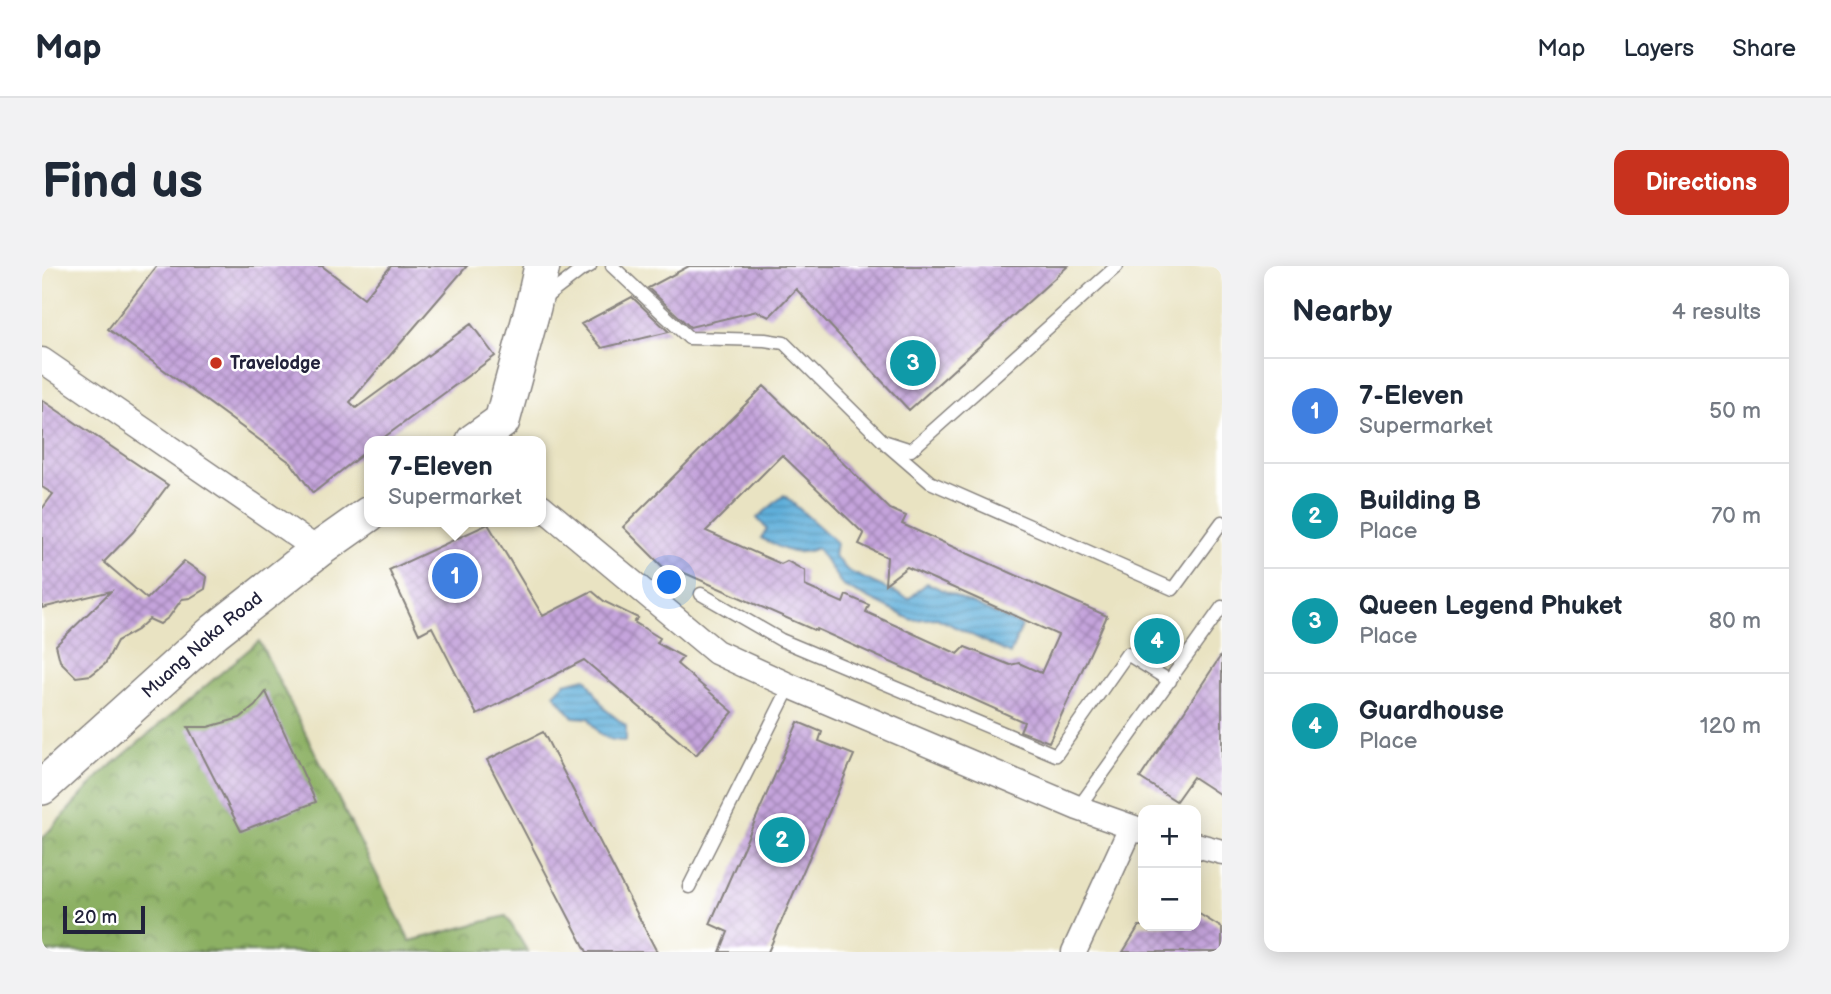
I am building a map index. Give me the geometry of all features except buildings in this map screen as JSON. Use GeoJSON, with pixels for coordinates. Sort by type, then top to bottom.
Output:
{"type":"FeatureCollection","features":[{"type":"Feature","properties":{"kind":"street"},"geometry":{"type":"LineString","coordinates":[[505,431],[542,266]]}},
{"type":"Feature","properties":{"kind":"street"},"geometry":{"type":"LineString","coordinates":[[42,360],[318,550]]}},
{"type":"Feature","properties":{"kind":"street"},"geometry":{"type":"LineString","coordinates":[[546,510],[716,652],[1078,808],[1137,829],[1074,952]]}},
{"type":"Feature","properties":{"kind":"street","name":"Muang Naka Road"},"geometry":{"type":"LineString","coordinates":[[42,787],[215,631],[364,518]]}},
{"type":"Feature","properties":{"kind":"street"},"geometry":{"type":"LineString","coordinates":[[1201,846],[1222,852]]}},
{"type":"Feature","properties":{"kind":"lane"},"geometry":{"type":"LineString","coordinates":[[533,307],[590,266]]}},
{"type":"Feature","properties":{"kind":"lane"},"geometry":{"type":"LineString","coordinates":[[612,266],[689,338],[783,343],[883,441],[930,482],[1173,589],[1222,522]]}},
{"type":"Feature","properties":{"kind":"lane"},"geometry":{"type":"LineString","coordinates":[[883,441],[911,450],[1117,266]]}},
{"type":"Feature","properties":{"kind":"lane"},"geometry":{"type":"LineString","coordinates":[[701,594],[781,640],[1056,755],[1128,654],[1170,681]]}},
{"type":"Feature","properties":{"kind":"lane"},"geometry":{"type":"LineString","coordinates":[[1078,808],[1222,607]]}},
{"type":"Feature","properties":{"kind":"lane"},"geometry":{"type":"LineString","coordinates":[[689,887],[790,686]]}},
{"type":"Feature","properties":{"kind":"green space"},"geometry":{"type":"Polygon","coordinates":[[[259,641],[410,941],[506,916],[528,952],[42,952],[42,839],[100,775],[259,641]]]}},
{"type":"Feature","properties":{"kind":"water"},"geometry":{"type":"Polygon","coordinates":[[[784,495],[836,542],[834,556],[848,571],[909,599],[927,583],[1022,626],[1010,654],[937,618],[912,620],[843,586],[817,548],[795,552],[782,549],[761,538],[767,529],[757,518],[784,495]]]}},
{"type":"Feature","properties":{"kind":"water"},"geometry":{"type":"Polygon","coordinates":[[[586,678],[605,709],[626,726],[626,741],[603,736],[589,718],[573,717],[554,694],[565,683],[586,678]]]}},
{"type":"Feature","properties":{"kind":"place","name":"Travelodge"},"geometry":{"type":"Point","coordinates":[216,363]}},
{"type":"Feature","properties":{"kind":"place","name":"Queen Legend Phuket"},"geometry":{"type":"Point","coordinates":[913,363]}},
{"type":"Feature","properties":{"kind":"place","name":"7-Eleven"},"geometry":{"type":"Point","coordinates":[455,576]}},
{"type":"Feature","properties":{"kind":"place","name":"Guardhouse"},"geometry":{"type":"Point","coordinates":[1157,641]}},
{"type":"Feature","properties":{"kind":"place","name":"Building B"},"geometry":{"type":"Point","coordinates":[782,840]}}]}
